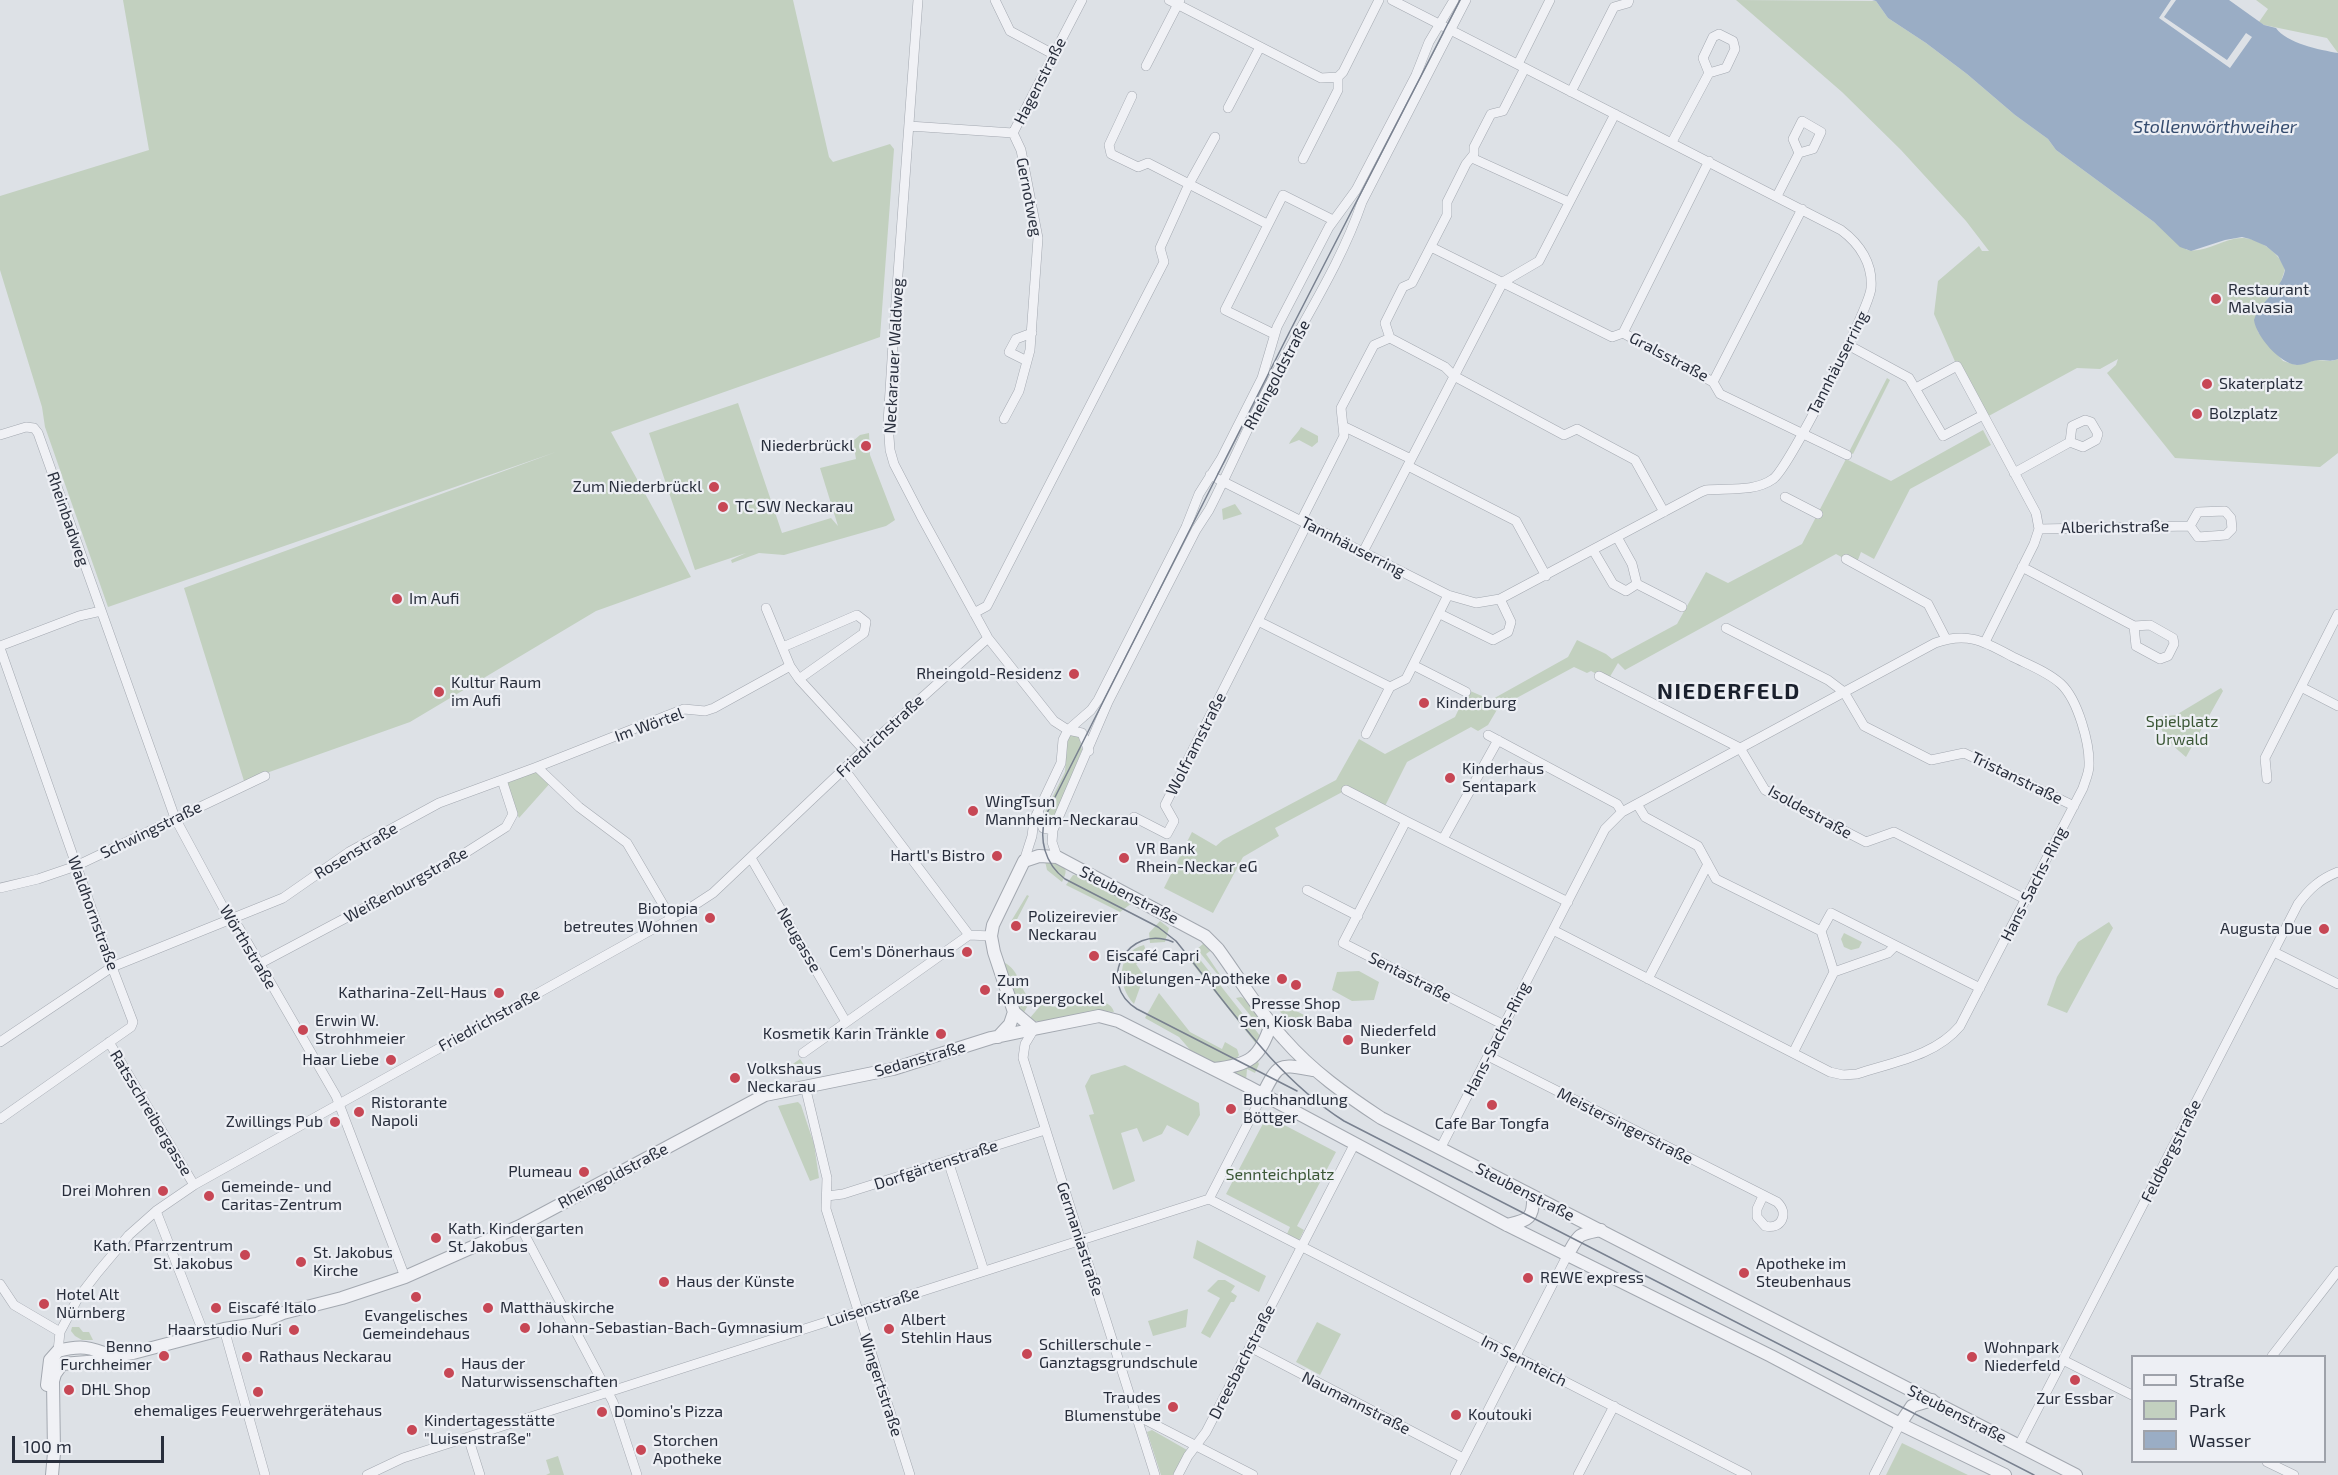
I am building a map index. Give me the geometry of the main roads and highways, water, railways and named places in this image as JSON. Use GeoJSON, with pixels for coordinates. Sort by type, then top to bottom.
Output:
{"type":"FeatureCollection","features":[{"type":"Feature","properties":{"kind":"water","name":"Stollenwörthweiher"},"geometry":{"type":"Polygon","coordinates":[[[1872,0],[2229,0],[2264,25],[2276,28],[2295,42],[2338,53],[2338,359],[2317,360],[2300,365],[2290,363],[2276,355],[2259,334],[2254,320],[2279,284],[2285,270],[2278,256],[2266,246],[2242,237],[2191,251],[2180,247],[2154,222],[2056,150],[2048,139],[2015,115],[1967,74],[1888,18],[1876,1],[1872,0]]]}},
{"type":"Feature","properties":{"kind":"tram line"},"geometry":{"type":"LineString","coordinates":[[1460,0],[1046,815],[1043,842],[1048,858],[1052,866],[1065,879],[1158,927],[1176,941],[1274,1061],[1319,1103],[1344,1121],[2034,1475]]}},
{"type":"Feature","properties":{"kind":"tram line"},"geometry":{"type":"LineString","coordinates":[[1173,942],[1157,938],[1142,941],[1130,948],[1122,959],[1118,971],[1118,985],[1125,998],[1137,1009],[1297,1091]]}},
{"type":"Feature","properties":{"kind":"place","name":"Restaurant Malvasia"},"geometry":{"type":"Point","coordinates":[2216,299]}},
{"type":"Feature","properties":{"kind":"place","name":"Skaterplatz"},"geometry":{"type":"Point","coordinates":[2207,384]}},
{"type":"Feature","properties":{"kind":"place","name":"Bolzplatz"},"geometry":{"type":"Point","coordinates":[2197,414]}},
{"type":"Feature","properties":{"kind":"place","name":"Niederbrückl"},"geometry":{"type":"Point","coordinates":[866,446]}},
{"type":"Feature","properties":{"kind":"place","name":"Zum Niederbrückl"},"geometry":{"type":"Point","coordinates":[714,487]}},
{"type":"Feature","properties":{"kind":"place","name":"TC SW Neckarau"},"geometry":{"type":"Point","coordinates":[723,507]}},
{"type":"Feature","properties":{"kind":"place","name":"Im Aufi"},"geometry":{"type":"Point","coordinates":[397,599]}},
{"type":"Feature","properties":{"kind":"place","name":"Rheingold-Residenz"},"geometry":{"type":"Point","coordinates":[1074,674]}},
{"type":"Feature","properties":{"kind":"place","name":"Kultur Raum im Aufi"},"geometry":{"type":"Point","coordinates":[439,692]}},
{"type":"Feature","properties":{"kind":"place","name":"Kinderburg"},"geometry":{"type":"Point","coordinates":[1424,703]}},
{"type":"Feature","properties":{"kind":"place","name":"Kinderhaus Sentapark"},"geometry":{"type":"Point","coordinates":[1450,778]}},
{"type":"Feature","properties":{"kind":"place","name":"WingTsun Mannheim-Neckarau"},"geometry":{"type":"Point","coordinates":[973,811]}},
{"type":"Feature","properties":{"kind":"place","name":"Hartl's Bistro"},"geometry":{"type":"Point","coordinates":[997,856]}},
{"type":"Feature","properties":{"kind":"place","name":"VR Bank Rhein-Neckar eG"},"geometry":{"type":"Point","coordinates":[1124,858]}},
{"type":"Feature","properties":{"kind":"place","name":"Biotopia betreutes Wohnen"},"geometry":{"type":"Point","coordinates":[710,918]}},
{"type":"Feature","properties":{"kind":"place","name":"Polizeirevier Neckarau"},"geometry":{"type":"Point","coordinates":[1016,926]}},
{"type":"Feature","properties":{"kind":"place","name":"Augusta Due"},"geometry":{"type":"Point","coordinates":[2324,929]}},
{"type":"Feature","properties":{"kind":"place","name":"Cem's Dönerhaus"},"geometry":{"type":"Point","coordinates":[967,952]}},
{"type":"Feature","properties":{"kind":"place","name":"Eiscafé Capri"},"geometry":{"type":"Point","coordinates":[1094,956]}},
{"type":"Feature","properties":{"kind":"place","name":"Nibelungen-Apotheke"},"geometry":{"type":"Point","coordinates":[1282,979]}},
{"type":"Feature","properties":{"kind":"place","name":"Presse Shop Sen, Kiosk Baba"},"geometry":{"type":"Point","coordinates":[1296,985]}},
{"type":"Feature","properties":{"kind":"place","name":"Zum Knuspergockel"},"geometry":{"type":"Point","coordinates":[985,990]}},
{"type":"Feature","properties":{"kind":"place","name":"Katharina-Zell-Haus"},"geometry":{"type":"Point","coordinates":[499,993]}},
{"type":"Feature","properties":{"kind":"place","name":"Erwin W. Strohhmeier"},"geometry":{"type":"Point","coordinates":[303,1030]}},
{"type":"Feature","properties":{"kind":"place","name":"Kosmetik Karin Tränkle"},"geometry":{"type":"Point","coordinates":[941,1034]}},
{"type":"Feature","properties":{"kind":"place","name":"Niederfeld Bunker"},"geometry":{"type":"Point","coordinates":[1348,1040]}},
{"type":"Feature","properties":{"kind":"place","name":"Haar Liebe"},"geometry":{"type":"Point","coordinates":[391,1060]}},
{"type":"Feature","properties":{"kind":"place","name":"Volkshaus Neckarau"},"geometry":{"type":"Point","coordinates":[735,1078]}},
{"type":"Feature","properties":{"kind":"place","name":"Cafe Bar Tongfa"},"geometry":{"type":"Point","coordinates":[1492,1105]}},
{"type":"Feature","properties":{"kind":"place","name":"Buchhandlung Böttger"},"geometry":{"type":"Point","coordinates":[1231,1109]}},
{"type":"Feature","properties":{"kind":"place","name":"Ristorante Napoli"},"geometry":{"type":"Point","coordinates":[359,1112]}},
{"type":"Feature","properties":{"kind":"place","name":"Zwillings Pub"},"geometry":{"type":"Point","coordinates":[335,1122]}},
{"type":"Feature","properties":{"kind":"place","name":"Plumeau"},"geometry":{"type":"Point","coordinates":[584,1172]}},
{"type":"Feature","properties":{"kind":"place","name":"Drei Mohren"},"geometry":{"type":"Point","coordinates":[163,1191]}},
{"type":"Feature","properties":{"kind":"place","name":"Gemeinde- und Caritas-Zentrum"},"geometry":{"type":"Point","coordinates":[209,1196]}},
{"type":"Feature","properties":{"kind":"place","name":"Kath. Kindergarten St. Jakobus"},"geometry":{"type":"Point","coordinates":[436,1238]}},
{"type":"Feature","properties":{"kind":"place","name":"Kath. Pfarrzentrum St. Jakobus"},"geometry":{"type":"Point","coordinates":[245,1255]}},
{"type":"Feature","properties":{"kind":"place","name":"St. Jakobus Kirche"},"geometry":{"type":"Point","coordinates":[301,1262]}},
{"type":"Feature","properties":{"kind":"place","name":"Apotheke im Steubenhaus"},"geometry":{"type":"Point","coordinates":[1744,1273]}},
{"type":"Feature","properties":{"kind":"place","name":"REWE express"},"geometry":{"type":"Point","coordinates":[1528,1278]}},
{"type":"Feature","properties":{"kind":"place","name":"Haus der Künste"},"geometry":{"type":"Point","coordinates":[664,1282]}},
{"type":"Feature","properties":{"kind":"place","name":"Evangelisches Gemeindehaus"},"geometry":{"type":"Point","coordinates":[416,1297]}},
{"type":"Feature","properties":{"kind":"place","name":"Hotel Alt Nürnberg"},"geometry":{"type":"Point","coordinates":[44,1304]}},
{"type":"Feature","properties":{"kind":"place","name":"Eiscafé Italo"},"geometry":{"type":"Point","coordinates":[216,1308]}},
{"type":"Feature","properties":{"kind":"place","name":"Matthäuskirche"},"geometry":{"type":"Point","coordinates":[488,1308]}},
{"type":"Feature","properties":{"kind":"place","name":"Johann-Sebastian-Bach-Gymnasium"},"geometry":{"type":"Point","coordinates":[525,1328]}},
{"type":"Feature","properties":{"kind":"place","name":"Albert Stehlin Haus"},"geometry":{"type":"Point","coordinates":[889,1329]}},
{"type":"Feature","properties":{"kind":"place","name":"Haarstudio Nuri"},"geometry":{"type":"Point","coordinates":[294,1330]}},
{"type":"Feature","properties":{"kind":"place","name":"Schillerschule - Ganztagsgrundschule"},"geometry":{"type":"Point","coordinates":[1027,1354]}},
{"type":"Feature","properties":{"kind":"place","name":"Benno Furchheimer"},"geometry":{"type":"Point","coordinates":[164,1356]}},
{"type":"Feature","properties":{"kind":"place","name":"Rathaus Neckarau"},"geometry":{"type":"Point","coordinates":[247,1357]}},
{"type":"Feature","properties":{"kind":"place","name":"Wohnpark Niederfeld"},"geometry":{"type":"Point","coordinates":[1972,1357]}},
{"type":"Feature","properties":{"kind":"place","name":"Haus der Naturwissenschaften"},"geometry":{"type":"Point","coordinates":[449,1373]}},
{"type":"Feature","properties":{"kind":"place","name":"Zur Essbar"},"geometry":{"type":"Point","coordinates":[2075,1380]}},
{"type":"Feature","properties":{"kind":"place","name":"DHL Shop"},"geometry":{"type":"Point","coordinates":[69,1390]}},
{"type":"Feature","properties":{"kind":"place","name":"ehemaliges Feuerwehrgerätehaus"},"geometry":{"type":"Point","coordinates":[258,1392]}},
{"type":"Feature","properties":{"kind":"place","name":"Traudes Blumenstube"},"geometry":{"type":"Point","coordinates":[1173,1407]}},
{"type":"Feature","properties":{"kind":"place","name":"Domino’s Pizza"},"geometry":{"type":"Point","coordinates":[602,1412]}},
{"type":"Feature","properties":{"kind":"place","name":"Koutouki"},"geometry":{"type":"Point","coordinates":[1456,1415]}},
{"type":"Feature","properties":{"kind":"place","name":"Kindertagesstätte \"Luisenstraße\""},"geometry":{"type":"Point","coordinates":[412,1430]}},
{"type":"Feature","properties":{"kind":"place","name":"Storchen Apotheke"},"geometry":{"type":"Point","coordinates":[641,1450]}},
{"type":"Feature","properties":{"kind":"district","name":"NIEDERFELD"},"geometry":{"type":"Point","coordinates":[1729,692]}},
{"type":"Feature","properties":{"kind":"park label","name":"Spielplatz Urwald"},"geometry":{"type":"Point","coordinates":[2182,731]}},
{"type":"Feature","properties":{"kind":"park label","name":"Sennteichplatz"},"geometry":{"type":"Point","coordinates":[1280,1175]}}]}
